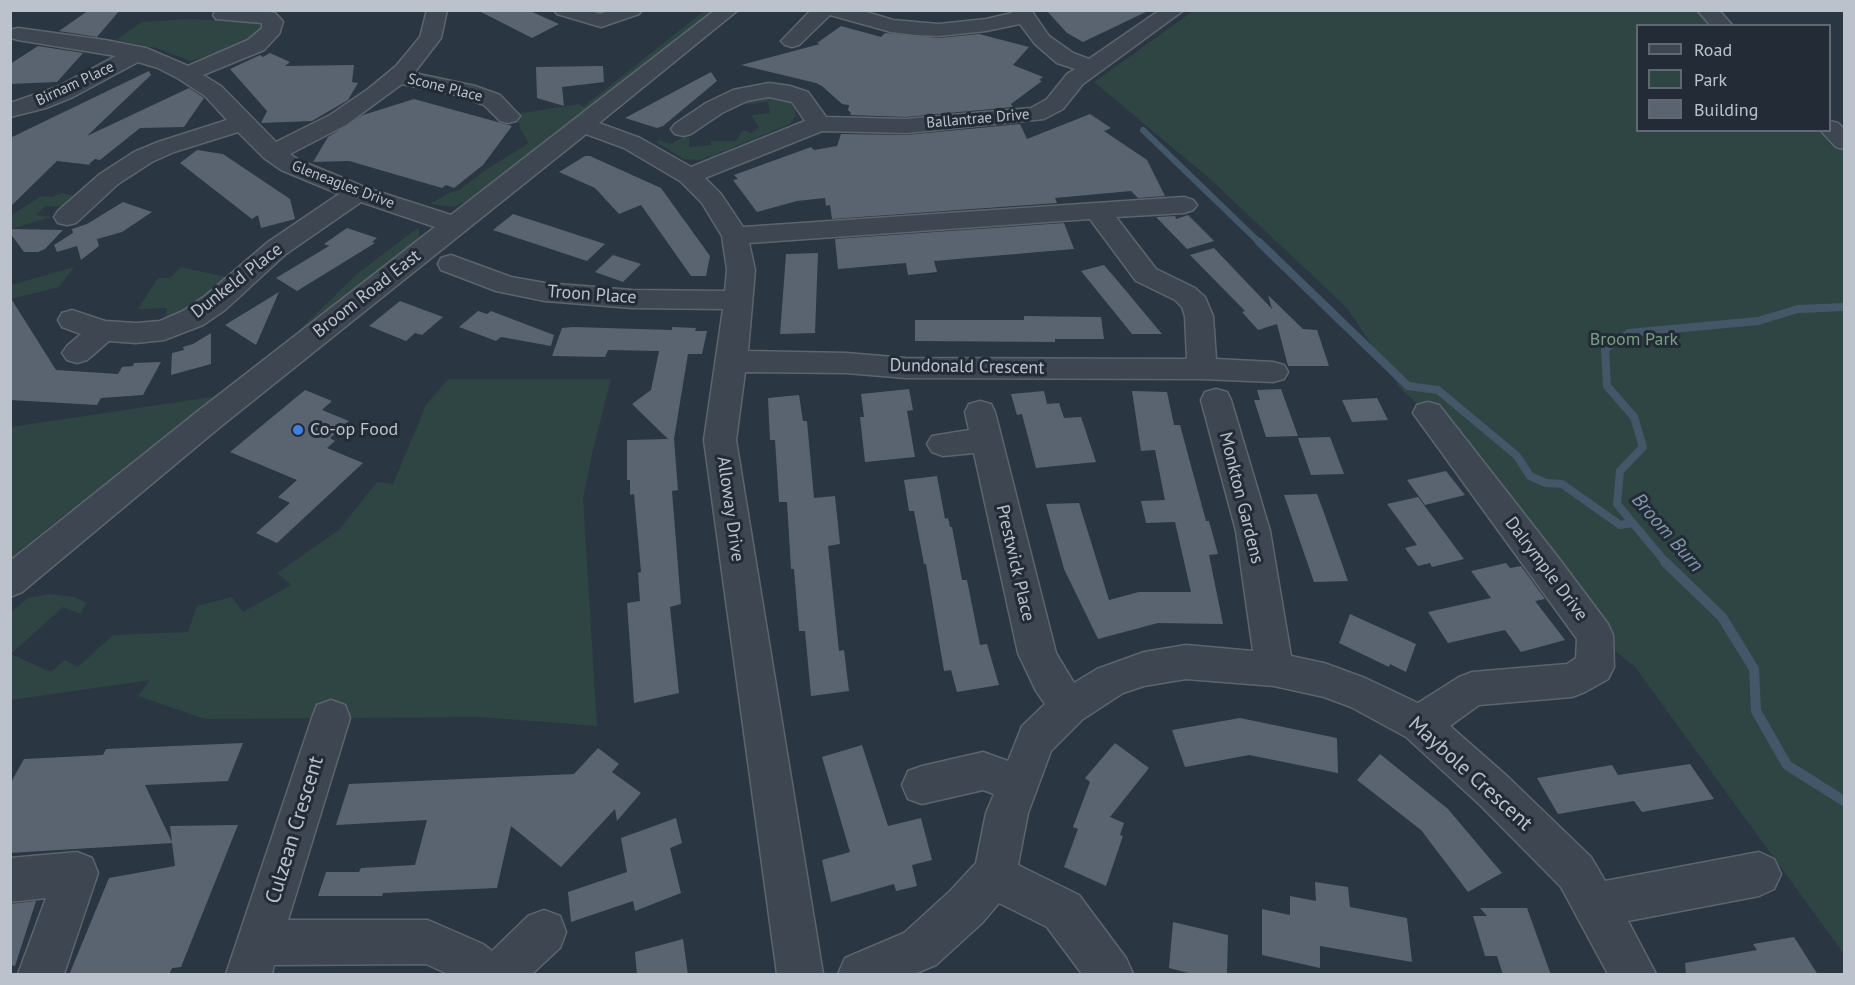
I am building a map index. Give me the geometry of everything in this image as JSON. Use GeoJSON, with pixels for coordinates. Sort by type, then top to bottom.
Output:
{"type":"FeatureCollection","features":[{"type":"Feature","properties":{"kind":"street"},"geometry":{"type":"LineString","coordinates":[[273,153],[338,120],[398,76],[430,38],[437,10]]}},
{"type":"Feature","properties":{"kind":"street"},"geometry":{"type":"LineString","coordinates":[[564,10],[600,28],[632,10]]}},
{"type":"Feature","properties":{"kind":"street","name":"Broom Road East"},"geometry":{"type":"LineString","coordinates":[[10,582],[209,419],[728,10]]}},
{"type":"Feature","properties":{"kind":"street"},"geometry":{"type":"LineString","coordinates":[[792,41],[823,10]]}},
{"type":"Feature","properties":{"kind":"street"},"geometry":{"type":"LineString","coordinates":[[836,10],[891,26],[939,30],[986,25],[1023,14],[1042,40],[1065,58],[1092,68]]}},
{"type":"Feature","properties":{"kind":"street","name":"Ballantrae Drive"},"geometry":{"type":"LineString","coordinates":[[689,176],[819,124],[906,126],[1036,114],[1055,104],[1076,79],[1174,10]]}},
{"type":"Feature","properties":{"kind":"street"},"geometry":{"type":"LineString","coordinates":[[1707,10],[1721,24]]}},
{"type":"Feature","properties":{"kind":"street"},"geometry":{"type":"LineString","coordinates":[[187,74],[256,45],[272,30],[275,14],[223,15]]}},
{"type":"Feature","properties":{"kind":"street","name":"Gleneagles Drive"},"geometry":{"type":"LineString","coordinates":[[13,30],[138,53],[187,74],[213,91],[273,153],[290,165],[309,175],[358,193],[454,225]]}},
{"type":"Feature","properties":{"kind":"street","name":"Birnam Place"},"geometry":{"type":"LineString","coordinates":[[10,110],[38,103],[65,92],[138,53]]}},
{"type":"Feature","properties":{"kind":"street","name":"Scone Place"},"geometry":{"type":"LineString","coordinates":[[398,76],[492,100],[508,116]]}},
{"type":"Feature","properties":{"kind":"street","name":"Scone Place"},"geometry":{"type":"LineString","coordinates":[[492,100],[516,89]]}},
{"type":"Feature","properties":{"kind":"street"},"geometry":{"type":"LineString","coordinates":[[683,129],[714,108],[741,95],[769,90],[800,97],[819,124]]}},
{"type":"Feature","properties":{"kind":"street"},"geometry":{"type":"LineString","coordinates":[[714,108],[732,123]]}},
{"type":"Feature","properties":{"kind":"street"},"geometry":{"type":"LineString","coordinates":[[67,217],[123,168],[143,157],[166,147],[242,123]]}},
{"type":"Feature","properties":{"kind":"street","name":"Alloway Drive"},"geometry":{"type":"LineString","coordinates":[[582,125],[632,143],[689,176],[712,199],[735,236],[741,270],[732,361],[720,440],[800,975]]}},
{"type":"Feature","properties":{"kind":"street"},"geometry":{"type":"LineString","coordinates":[[1831,129],[1845,142]]}},
{"type":"Feature","properties":{"kind":"street"},"geometry":{"type":"LineString","coordinates":[[65,190],[95,192]]}},
{"type":"Feature","properties":{"kind":"street","name":"Dunkeld Place"},"geometry":{"type":"LineString","coordinates":[[72,321],[103,331],[136,333],[164,330],[193,318],[215,303],[277,248],[358,193]]}},
{"type":"Feature","properties":{"kind":"street"},"geometry":{"type":"LineString","coordinates":[[735,236],[1184,205]]}},
{"type":"Feature","properties":{"kind":"street"},"geometry":{"type":"LineString","coordinates":[[1098,212],[1146,275],[1185,294],[1195,304],[1199,316],[1202,369]]}},
{"type":"Feature","properties":{"kind":"street","name":"Troon Place"},"geometry":{"type":"LineString","coordinates":[[451,264],[506,285],[545,292],[632,299],[738,300]]}},
{"type":"Feature","properties":{"kind":"street"},"geometry":{"type":"LineString","coordinates":[[77,353],[103,331]]}},
{"type":"Feature","properties":{"kind":"street","name":"Dundonald Crescent"},"geometry":{"type":"LineString","coordinates":[[732,361],[846,363],[906,368],[1202,369],[1273,372]]}},
{"type":"Feature","properties":{"kind":"street","name":"Monkton Gardens"},"geometry":{"type":"LineString","coordinates":[[1216,400],[1253,531],[1274,669]]}},
{"type":"Feature","properties":{"kind":"street","name":"Dalrymple Drive"},"geometry":{"type":"LineString","coordinates":[[1420,724],[1472,689],[1572,680],[1595,667],[1595,635],[1428,414]]}},
{"type":"Feature","properties":{"kind":"street","name":"Prestwick Place"},"geometry":{"type":"LineString","coordinates":[[943,444],[983,426],[1036,653],[1049,679],[1069,707]]}},
{"type":"Feature","properties":{"kind":"street","name":"Maybole Crescent"},"geometry":{"type":"LineString","coordinates":[[861,975],[920,949],[966,907],[994,874],[1007,813],[1036,739],[1069,707],[1110,681],[1144,669],[1186,662],[1274,669],[1324,680],[1365,695],[1420,724],[1494,791],[1576,872],[1633,975]]}},
{"type":"Feature","properties":{"kind":"street","name":"Culzean Crescent"},"geometry":{"type":"LineString","coordinates":[[331,718],[254,959],[428,942],[467,960],[485,975]]}},
{"type":"Feature","properties":{"kind":"street"},"geometry":{"type":"LineString","coordinates":[[922,785],[983,771],[1019,784]]}},
{"type":"Feature","properties":{"kind":"street"},"geometry":{"type":"LineString","coordinates":[[10,880],[77,873],[41,975]]}},
{"type":"Feature","properties":{"kind":"street"},"geometry":{"type":"LineString","coordinates":[[994,874],[1009,885],[1063,911],[1110,975]]}},
{"type":"Feature","properties":{"kind":"street"},"geometry":{"type":"LineString","coordinates":[[1594,904],[1759,874]]}},
{"type":"Feature","properties":{"kind":"street"},"geometry":{"type":"LineString","coordinates":[[500,975],[544,932]]}},
{"type":"Feature","properties":{"kind":"green space"},"geometry":{"type":"Polygon","coordinates":[[[704,11],[713,11],[474,197],[454,207],[430,204],[451,192],[458,191],[487,169],[529,143],[520,128],[517,114],[579,104],[583,107],[704,11]]]}},
{"type":"Feature","properties":{"kind":"green space","name":"Broom Park"},"geometry":{"type":"Polygon","coordinates":[[[1193,11],[1707,11],[1722,24],[1636,24],[1636,132],[1831,132],[1831,129],[1844,142],[1844,954],[1635,667],[1595,635],[1428,414],[1400,388],[1347,308],[1209,178],[1094,82],[1193,11]]]}},
{"type":"Feature","properties":{"kind":"green space"},"geometry":{"type":"Polygon","coordinates":[[[187,19],[262,22],[262,33],[239,46],[191,61],[156,48],[116,40],[142,22],[187,19]]]}},
{"type":"Feature","properties":{"kind":"green space"},"geometry":{"type":"Polygon","coordinates":[[[780,96],[789,101],[795,110],[796,116],[790,124],[712,156],[699,160],[684,159],[656,142],[659,140],[671,144],[685,136],[689,137],[689,147],[711,145],[711,141],[736,141],[743,130],[752,133],[759,127],[751,115],[770,113],[768,102],[740,105],[747,101],[780,96]]]}},
{"type":"Feature","properties":{"kind":"green space"},"geometry":{"type":"Polygon","coordinates":[[[62,193],[74,196],[75,200],[71,207],[46,206],[36,215],[51,217],[11,229],[11,215],[42,196],[52,197],[62,193]]]}},
{"type":"Feature","properties":{"kind":"green space"},"geometry":{"type":"Polygon","coordinates":[[[419,227],[419,239],[275,354],[357,274],[419,227]]]}},
{"type":"Feature","properties":{"kind":"green space"},"geometry":{"type":"Polygon","coordinates":[[[74,267],[59,287],[11,299],[11,285],[74,267]]]}},
{"type":"Feature","properties":{"kind":"green space"},"geometry":{"type":"Polygon","coordinates":[[[181,267],[230,278],[201,306],[164,324],[167,308],[138,309],[158,278],[170,278],[181,267]]]}},
{"type":"Feature","properties":{"kind":"green space"},"geometry":{"type":"Polygon","coordinates":[[[448,379],[611,379],[583,499],[597,726],[480,717],[205,719],[138,696],[150,680],[11,700],[10,613],[28,598],[49,594],[74,597],[87,603],[80,614],[63,607],[11,654],[51,672],[65,660],[78,667],[113,635],[188,632],[197,606],[232,597],[243,612],[291,585],[277,573],[339,530],[377,482],[393,484],[426,405],[448,379]]]}},
{"type":"Feature","properties":{"kind":"green space"},"geometry":{"type":"Polygon","coordinates":[[[225,395],[60,518],[11,558],[11,427],[225,395]]]}},
{"type":"Feature","properties":{"kind":"building"},"geometry":{"type":"Polygon","coordinates":[[[89,10],[120,10],[97,37],[59,31],[89,10]]]}},
{"type":"Feature","properties":{"kind":"building"},"geometry":{"type":"Polygon","coordinates":[[[477,10],[528,10],[559,24],[532,38],[477,10]]]}},
{"type":"Feature","properties":{"kind":"building"},"geometry":{"type":"Polygon","coordinates":[[[1046,10],[1150,10],[1083,42],[1067,33],[1046,10]]]}},
{"type":"Feature","properties":{"kind":"building"},"geometry":{"type":"Polygon","coordinates":[[[841,26],[881,37],[885,33],[939,38],[979,34],[1029,47],[1013,65],[1043,77],[1039,80],[1042,81],[1011,104],[1013,107],[906,117],[850,115],[849,105],[842,104],[816,83],[741,65],[820,44],[817,43],[841,26]]]}},
{"type":"Feature","properties":{"kind":"building"},"geometry":{"type":"Polygon","coordinates":[[[38,46],[83,53],[57,82],[10,84],[10,64],[38,46]]]}},
{"type":"Feature","properties":{"kind":"building"},"geometry":{"type":"Polygon","coordinates":[[[270,53],[290,62],[285,66],[354,65],[352,82],[358,83],[348,100],[312,121],[261,123],[267,111],[230,69],[260,55],[263,57],[270,53]]]}},
{"type":"Feature","properties":{"kind":"building"},"geometry":{"type":"Polygon","coordinates":[[[603,66],[604,82],[562,87],[564,106],[537,98],[536,67],[603,66]]]}},
{"type":"Feature","properties":{"kind":"building"},"geometry":{"type":"Polygon","coordinates":[[[149,71],[151,75],[87,136],[189,88],[204,98],[184,127],[140,128],[100,160],[95,159],[89,164],[91,165],[57,161],[10,207],[10,138],[149,71]]]}},
{"type":"Feature","properties":{"kind":"building"},"geometry":{"type":"Polygon","coordinates":[[[711,72],[717,81],[663,126],[657,128],[625,118],[711,72]]]}},
{"type":"Feature","properties":{"kind":"building"},"geometry":{"type":"Polygon","coordinates":[[[414,99],[512,126],[483,165],[454,188],[446,185],[442,188],[349,161],[313,162],[328,137],[363,115],[414,99]]]}},
{"type":"Feature","properties":{"kind":"building"},"geometry":{"type":"Polygon","coordinates":[[[1090,114],[1111,128],[1104,131],[1147,160],[1165,196],[1138,198],[1131,191],[1055,198],[1057,203],[832,219],[830,205],[826,206],[825,198],[797,201],[757,212],[733,180],[738,179],[734,175],[811,147],[814,150],[837,146],[841,134],[906,135],[1020,124],[1027,139],[1090,114]]]}},
{"type":"Feature","properties":{"kind":"building"},"geometry":{"type":"Polygon","coordinates":[[[197,150],[223,154],[290,199],[295,219],[261,228],[258,215],[252,219],[180,163],[197,150]]]}},
{"type":"Feature","properties":{"kind":"building"},"geometry":{"type":"Polygon","coordinates":[[[585,156],[590,156],[661,188],[710,256],[706,276],[691,276],[641,205],[619,214],[595,188],[559,172],[585,156]]]}},
{"type":"Feature","properties":{"kind":"building"},"geometry":{"type":"Polygon","coordinates":[[[123,202],[152,212],[122,232],[97,239],[99,246],[81,260],[77,246],[57,252],[54,245],[73,233],[72,229],[87,224],[123,202]]]}},
{"type":"Feature","properties":{"kind":"building"},"geometry":{"type":"Polygon","coordinates":[[[513,214],[605,244],[587,261],[493,230],[513,214]]]}},
{"type":"Feature","properties":{"kind":"building"},"geometry":{"type":"Polygon","coordinates":[[[1188,215],[1214,241],[1187,249],[1156,217],[1175,216],[1176,219],[1188,215]]]}},
{"type":"Feature","properties":{"kind":"building"},"geometry":{"type":"Polygon","coordinates":[[[1064,223],[1074,249],[934,261],[937,272],[908,275],[906,263],[838,269],[835,239],[1064,223]]]}},
{"type":"Feature","properties":{"kind":"building"},"geometry":{"type":"Polygon","coordinates":[[[347,228],[377,238],[372,242],[375,243],[297,291],[276,278],[329,246],[324,244],[347,228]]]}},
{"type":"Feature","properties":{"kind":"building"},"geometry":{"type":"Polygon","coordinates":[[[10,229],[63,230],[45,249],[38,252],[24,252],[10,233],[10,229]]]}},
{"type":"Feature","properties":{"kind":"building"},"geometry":{"type":"Polygon","coordinates":[[[1214,248],[1272,309],[1268,295],[1303,329],[1317,330],[1329,366],[1288,366],[1277,324],[1258,330],[1242,312],[1245,311],[1190,255],[1214,248]]]}},
{"type":"Feature","properties":{"kind":"building"},"geometry":{"type":"Polygon","coordinates":[[[818,253],[815,333],[780,334],[786,254],[818,253]]]}},
{"type":"Feature","properties":{"kind":"building"},"geometry":{"type":"Polygon","coordinates":[[[613,255],[641,264],[623,282],[595,272],[613,255]]]}},
{"type":"Feature","properties":{"kind":"building"},"geometry":{"type":"Polygon","coordinates":[[[1104,265],[1162,334],[1132,334],[1081,271],[1104,265]]]}},
{"type":"Feature","properties":{"kind":"building"},"geometry":{"type":"Polygon","coordinates":[[[279,292],[256,345],[225,325],[279,292]]]}},
{"type":"Feature","properties":{"kind":"building"},"geometry":{"type":"Polygon","coordinates":[[[10,297],[56,370],[118,374],[122,367],[133,366],[134,363],[161,362],[143,395],[101,398],[97,405],[10,400],[10,297]]]}},
{"type":"Feature","properties":{"kind":"building"},"geometry":{"type":"Polygon","coordinates":[[[400,301],[443,317],[422,335],[415,333],[406,341],[369,326],[400,301]]]}},
{"type":"Feature","properties":{"kind":"building"},"geometry":{"type":"Polygon","coordinates":[[[478,311],[487,314],[491,311],[554,335],[551,346],[501,337],[496,341],[459,327],[478,311]]]}},
{"type":"Feature","properties":{"kind":"building"},"geometry":{"type":"Polygon","coordinates":[[[1024,316],[1101,317],[1104,339],[1055,339],[1055,342],[915,341],[915,320],[1024,320],[1024,316]]]}},
{"type":"Feature","properties":{"kind":"building"},"geometry":{"type":"Polygon","coordinates":[[[672,327],[707,331],[702,354],[688,354],[674,439],[678,490],[672,491],[681,604],[670,607],[679,693],[634,703],[627,603],[640,601],[638,573],[641,572],[634,494],[630,495],[630,480],[627,480],[627,440],[668,439],[632,404],[651,390],[659,351],[608,350],[605,357],[552,356],[562,328],[672,330],[672,327]]]}},
{"type":"Feature","properties":{"kind":"building"},"geometry":{"type":"Polygon","coordinates":[[[211,333],[211,364],[171,375],[172,353],[184,350],[183,347],[211,333]]]}},
{"type":"Feature","properties":{"kind":"building"},"geometry":{"type":"Polygon","coordinates":[[[909,389],[913,410],[907,411],[915,457],[865,462],[860,417],[864,417],[861,394],[909,389]]]}},
{"type":"Feature","properties":{"kind":"building"},"geometry":{"type":"Polygon","coordinates":[[[1281,389],[1298,436],[1266,437],[1254,400],[1260,400],[1257,390],[1281,389]]]}},
{"type":"Feature","properties":{"kind":"building"},"geometry":{"type":"Polygon","coordinates":[[[305,390],[332,401],[322,410],[349,421],[330,438],[335,441],[327,448],[363,463],[277,543],[256,533],[290,503],[278,497],[297,480],[230,452],[305,390]]]}},
{"type":"Feature","properties":{"kind":"building"},"geometry":{"type":"Polygon","coordinates":[[[1044,391],[1047,404],[1059,403],[1064,418],[1081,417],[1096,462],[1036,468],[1022,414],[1017,415],[1011,394],[1044,391]]]}},
{"type":"Feature","properties":{"kind":"building"},"geometry":{"type":"Polygon","coordinates":[[[1132,391],[1167,392],[1174,425],[1180,425],[1206,521],[1209,521],[1218,554],[1209,555],[1223,624],[1158,623],[1098,639],[1064,569],[1046,504],[1079,503],[1109,600],[1139,592],[1191,592],[1175,522],[1146,523],[1141,501],[1165,500],[1155,450],[1141,451],[1132,391]]]}},
{"type":"Feature","properties":{"kind":"building"},"geometry":{"type":"Polygon","coordinates":[[[799,395],[803,421],[807,421],[814,498],[835,496],[840,544],[828,546],[839,651],[844,650],[849,691],[811,696],[805,631],[799,631],[794,569],[791,569],[787,502],[779,502],[775,440],[770,440],[768,398],[799,395]]]}},
{"type":"Feature","properties":{"kind":"building"},"geometry":{"type":"Polygon","coordinates":[[[1377,398],[1388,420],[1352,422],[1342,400],[1377,398]]]}},
{"type":"Feature","properties":{"kind":"building"},"geometry":{"type":"Polygon","coordinates":[[[1330,437],[1344,474],[1311,475],[1298,438],[1330,437]]]}},
{"type":"Feature","properties":{"kind":"building"},"geometry":{"type":"Polygon","coordinates":[[[1446,471],[1465,495],[1425,505],[1407,480],[1446,471]]]}},
{"type":"Feature","properties":{"kind":"building"},"geometry":{"type":"Polygon","coordinates":[[[937,476],[945,519],[948,518],[950,527],[952,527],[962,580],[967,580],[980,645],[987,644],[999,685],[957,692],[951,670],[944,671],[926,564],[924,564],[914,511],[909,511],[904,480],[937,476]]]}},
{"type":"Feature","properties":{"kind":"building"},"geometry":{"type":"Polygon","coordinates":[[[1317,494],[1348,581],[1314,582],[1284,495],[1317,494]]]}},
{"type":"Feature","properties":{"kind":"building"},"geometry":{"type":"Polygon","coordinates":[[[1418,497],[1464,559],[1432,567],[1430,563],[1418,566],[1405,548],[1417,545],[1387,504],[1418,497]]]}},
{"type":"Feature","properties":{"kind":"building"},"geometry":{"type":"Polygon","coordinates":[[[1506,563],[1510,568],[1521,566],[1545,599],[1535,601],[1565,640],[1521,652],[1505,630],[1448,643],[1428,612],[1491,598],[1471,571],[1506,563]]]}},
{"type":"Feature","properties":{"kind":"building"},"geometry":{"type":"Polygon","coordinates":[[[1350,614],[1416,644],[1406,672],[1390,664],[1389,667],[1339,643],[1350,614]]]}},
{"type":"Feature","properties":{"kind":"building"},"geometry":{"type":"Polygon","coordinates":[[[1240,718],[1337,738],[1338,773],[1249,755],[1185,767],[1172,730],[1240,718]]]}},
{"type":"Feature","properties":{"kind":"building"},"geometry":{"type":"Polygon","coordinates":[[[243,743],[228,781],[145,785],[172,842],[170,826],[238,825],[181,967],[172,968],[169,975],[69,975],[109,878],[175,866],[172,843],[10,853],[10,784],[24,759],[103,755],[106,749],[243,743]]]}},
{"type":"Feature","properties":{"kind":"building"},"geometry":{"type":"Polygon","coordinates":[[[1115,743],[1149,768],[1110,817],[1124,823],[1120,835],[1123,836],[1106,886],[1064,867],[1078,829],[1073,827],[1090,782],[1085,778],[1115,743]]]}},
{"type":"Feature","properties":{"kind":"building"},"geometry":{"type":"Polygon","coordinates":[[[862,745],[888,826],[921,818],[932,860],[912,865],[917,886],[896,891],[894,884],[831,902],[822,860],[850,852],[822,757],[862,745]]]}},
{"type":"Feature","properties":{"kind":"building"},"geometry":{"type":"Polygon","coordinates":[[[598,748],[619,764],[612,772],[641,793],[617,821],[615,809],[561,867],[511,826],[497,888],[383,893],[382,896],[318,896],[326,872],[359,872],[361,868],[415,865],[427,820],[336,825],[349,784],[574,774],[598,748]]]}},
{"type":"Feature","properties":{"kind":"building"},"geometry":{"type":"Polygon","coordinates":[[[1380,754],[1448,809],[1502,873],[1468,892],[1421,830],[1357,780],[1380,754]]]}},
{"type":"Feature","properties":{"kind":"building"},"geometry":{"type":"Polygon","coordinates":[[[1690,764],[1714,799],[1642,812],[1634,801],[1558,814],[1537,778],[1612,765],[1618,775],[1690,764]]]}},
{"type":"Feature","properties":{"kind":"building"},"geometry":{"type":"Polygon","coordinates":[[[676,818],[682,843],[670,848],[681,893],[635,911],[633,901],[571,922],[568,892],[627,872],[621,838],[676,818]]]}},
{"type":"Feature","properties":{"kind":"building"},"geometry":{"type":"Polygon","coordinates":[[[1315,882],[1348,887],[1350,907],[1407,918],[1412,962],[1320,946],[1320,968],[1262,955],[1262,909],[1290,915],[1290,896],[1316,901],[1315,882]]]}},
{"type":"Feature","properties":{"kind":"building"},"geometry":{"type":"Polygon","coordinates":[[[36,901],[15,966],[10,965],[10,904],[36,901]]]}},
{"type":"Feature","properties":{"kind":"building"},"geometry":{"type":"Polygon","coordinates":[[[1480,908],[1527,908],[1551,975],[1503,975],[1497,956],[1485,956],[1473,916],[1487,916],[1480,908]]]}},
{"type":"Feature","properties":{"kind":"building"},"geometry":{"type":"Polygon","coordinates":[[[1173,922],[1228,935],[1227,975],[1196,975],[1169,968],[1173,922]]]}},
{"type":"Feature","properties":{"kind":"building"},"geometry":{"type":"Polygon","coordinates":[[[1794,937],[1818,975],[1686,975],[1685,963],[1757,950],[1753,944],[1794,937]]]}},
{"type":"Feature","properties":{"kind":"building"},"geometry":{"type":"Polygon","coordinates":[[[683,939],[688,975],[637,975],[635,952],[683,939]]]}},
{"type":"Feature","properties":{"kind":"waterway"},"geometry":{"type":"LineString","coordinates":[[1143,130],[1261,244]]}},
{"type":"Feature","properties":{"kind":"waterway"},"geometry":{"type":"LineString","coordinates":[[1259,242],[1408,386],[1438,390],[1517,456],[1530,476],[1546,483],[1562,484],[1620,525],[1632,523]]}},
{"type":"Feature","properties":{"kind":"waterway","name":"Broom Burn"},"geometry":{"type":"LineString","coordinates":[[1667,564],[1617,504],[1620,471],[1643,447],[1634,417],[1607,386],[1605,349],[1629,333],[1758,321],[1798,309],[1844,307]]}},
{"type":"Feature","properties":{"kind":"waterway","name":"Broom Burn"},"geometry":{"type":"LineString","coordinates":[[1667,564],[1722,617],[1754,669],[1756,711],[1787,765],[1844,801]]}},
{"type":"Feature","properties":{"kind":"place","name":"Co-op Food"},"geometry":{"type":"Point","coordinates":[298,430]}}]}
